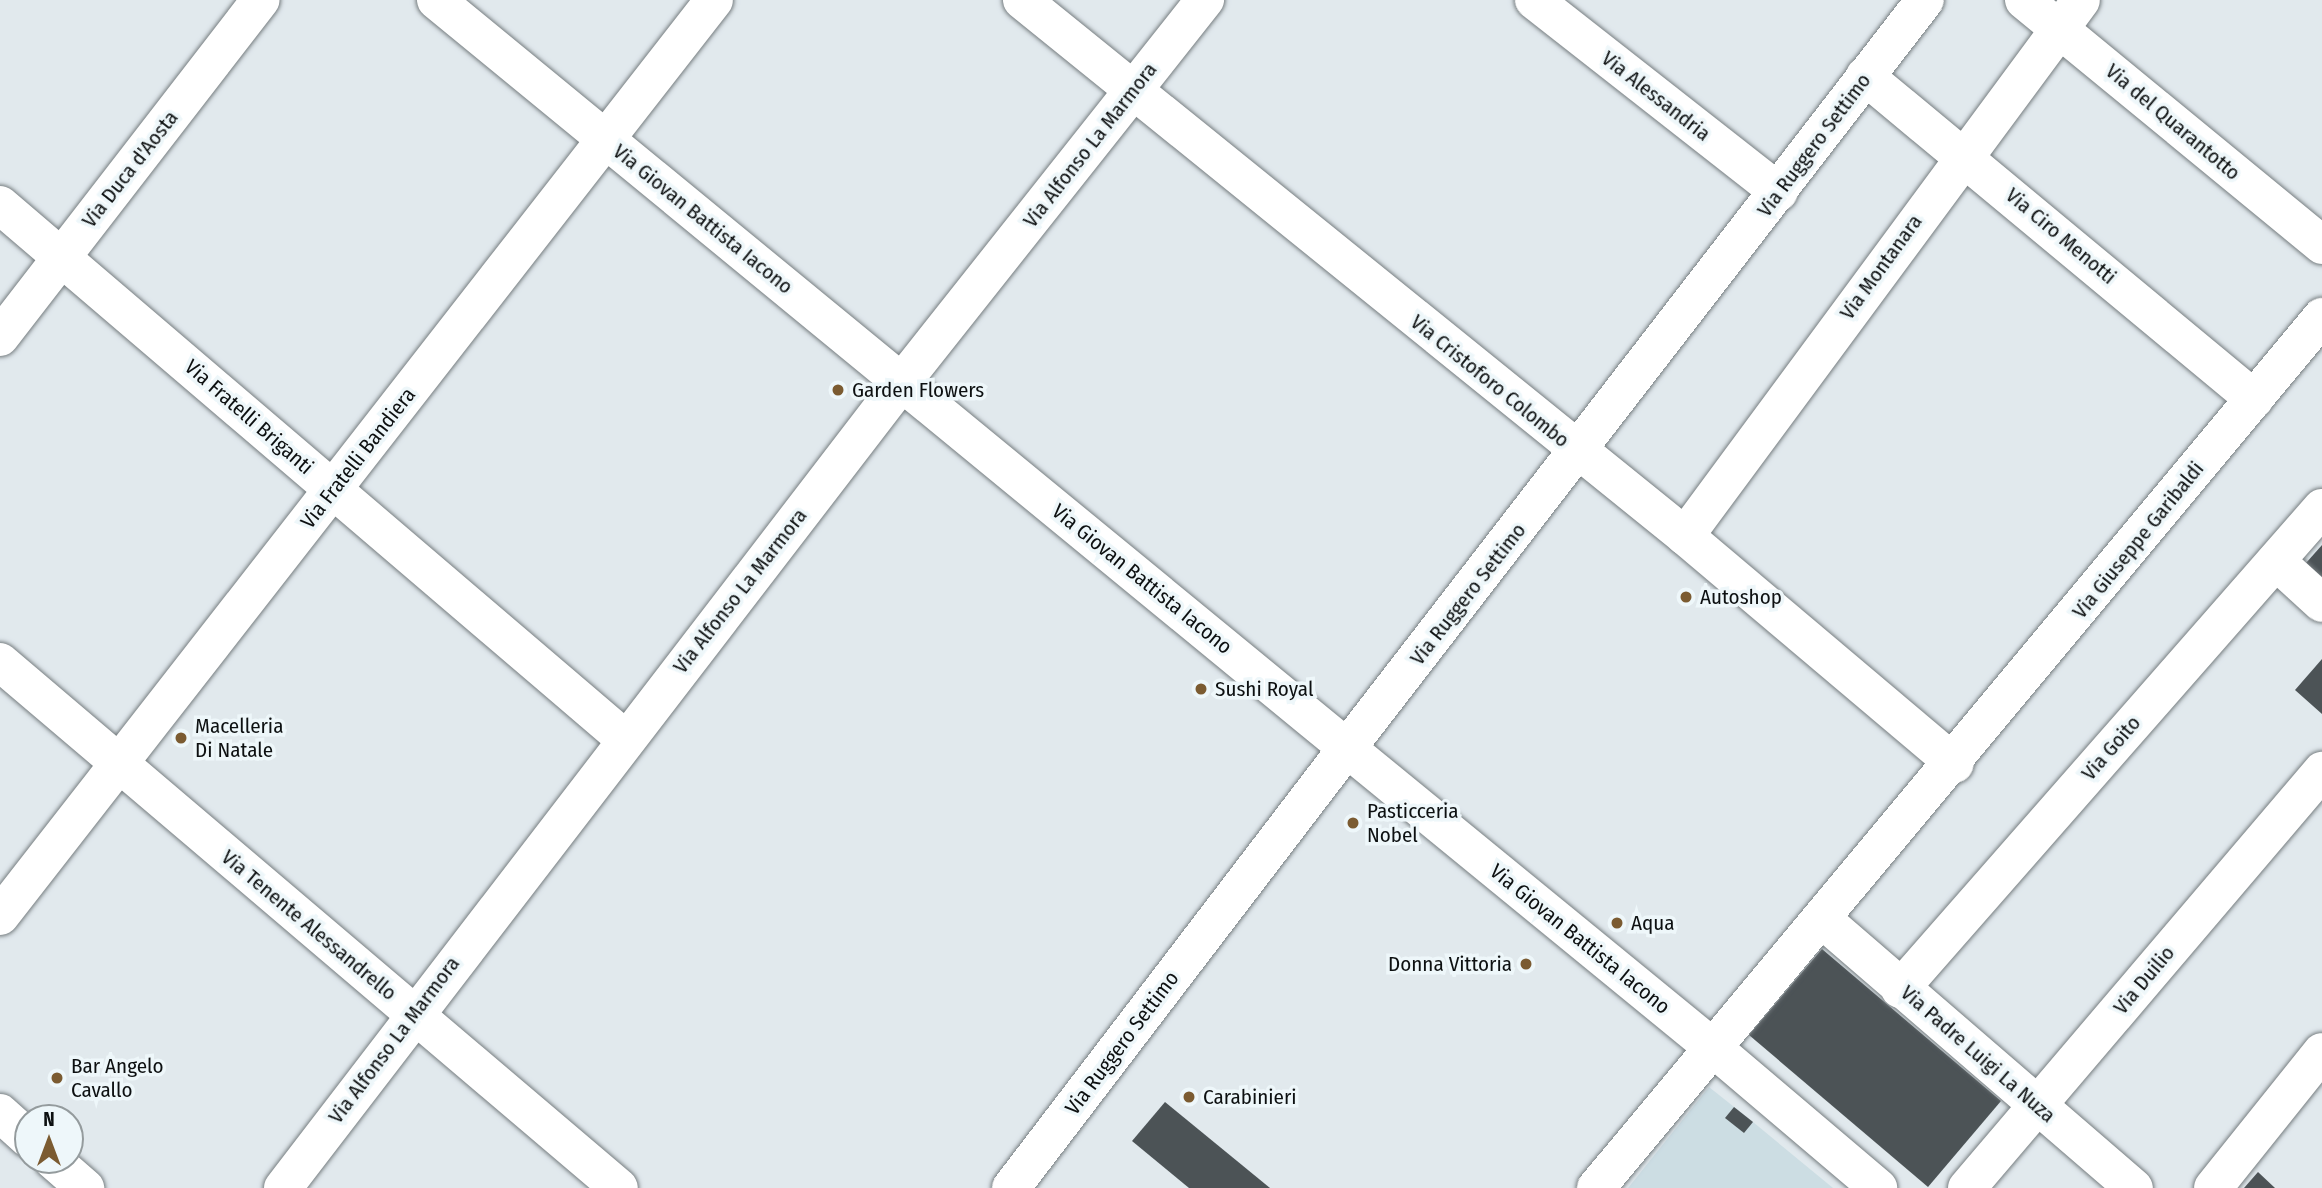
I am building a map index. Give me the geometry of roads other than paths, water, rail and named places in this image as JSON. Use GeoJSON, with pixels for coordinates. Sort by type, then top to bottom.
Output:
{"type":"FeatureCollection","features":[{"type":"Feature","properties":{"kind":"street","name":"Via Duca d'Aosta"},"geometry":{"type":"LineString","coordinates":[[0,337],[260,0]]}},
{"type":"Feature","properties":{"kind":"street","name":"Via Giovan Battista Iacono"},"geometry":{"type":"LineString","coordinates":[[436,0],[1712,1047],[1878,1188]]}},
{"type":"Feature","properties":{"kind":"street","name":"Via Fratelli Bandiera"},"geometry":{"type":"LineString","coordinates":[[0,916],[714,0]]}},
{"type":"Feature","properties":{"kind":"street","name":"Via Cristoforo Colombo"},"geometry":{"type":"LineString","coordinates":[[1022,0],[1132,92],[1685,536],[1955,764]]}},
{"type":"Feature","properties":{"kind":"street","name":"Via Alfonso La Marmora"},"geometry":{"type":"LineString","coordinates":[[283,1188],[413,1013],[902,382],[1205,0]]}},
{"type":"Feature","properties":{"kind":"street","name":"Via Alessandria"},"geometry":{"type":"LineString","coordinates":[[1534,0],[1779,192]]}},
{"type":"Feature","properties":{"kind":"street","name":"Via Ruggero Settimo"},"geometry":{"type":"LineString","coordinates":[[1011,1188],[1347,748],[1580,453],[1924,0]]}},
{"type":"Feature","properties":{"kind":"street","name":"Via del Quarantotto"},"geometry":{"type":"LineString","coordinates":[[2024,0],[2071,15],[2322,245]]}},
{"type":"Feature","properties":{"kind":"street","name":"Via Montanara"},"geometry":{"type":"LineString","coordinates":[[1685,536],[1964,154],[2071,15]]}},
{"type":"Feature","properties":{"kind":"street","name":"Via Ciro Menotti"},"geometry":{"type":"LineString","coordinates":[[1865,76],[1964,154],[2254,399]]}},
{"type":"Feature","properties":{"kind":"street","name":"Via Fratelli Briganti"},"geometry":{"type":"LineString","coordinates":[[0,205],[625,739]]}},
{"type":"Feature","properties":{"kind":"street","name":"Via Giuseppe Garibaldi"},"geometry":{"type":"LineString","coordinates":[[1596,1188],[1712,1047],[1955,764],[2322,317]]}},
{"type":"Feature","properties":{"kind":"street","name":"Via Goito"},"geometry":{"type":"LineString","coordinates":[[1900,989],[2322,508]]}},
{"type":"Feature","properties":{"kind":"street"},"geometry":{"type":"LineString","coordinates":[[2276,561],[2322,603]]}},
{"type":"Feature","properties":{"kind":"street","name":"Via Tenente Alessandrello"},"geometry":{"type":"LineString","coordinates":[[0,662],[413,1013],[606,1184]]}},
{"type":"Feature","properties":{"kind":"street","name":"Via Duilio"},"geometry":{"type":"LineString","coordinates":[[1967,1188],[2322,771]]}},
{"type":"Feature","properties":{"kind":"street","name":"Via Padre Luigi La Nuza"},"geometry":{"type":"LineString","coordinates":[[1822,919],[2134,1188]]}},
{"type":"Feature","properties":{"kind":"street"},"geometry":{"type":"LineString","coordinates":[[2213,1188],[2322,1052]]}},
{"type":"Feature","properties":{"kind":"street"},"geometry":{"type":"LineString","coordinates":[[0,1113],[14,1126]]}},
{"type":"Feature","properties":{"kind":"street"},"geometry":{"type":"LineString","coordinates":[[69,1174],[85,1188]]}},
{"type":"Feature","properties":{"kind":"place","name":"Garden Flowers"},"geometry":{"type":"Point","coordinates":[838,390]}},
{"type":"Feature","properties":{"kind":"place","name":"Autoshop"},"geometry":{"type":"Point","coordinates":[1686,597]}},
{"type":"Feature","properties":{"kind":"place","name":"Sushi Royal"},"geometry":{"type":"Point","coordinates":[1201,689]}},
{"type":"Feature","properties":{"kind":"place","name":"Macelleria Di Natale"},"geometry":{"type":"Point","coordinates":[181,738]}},
{"type":"Feature","properties":{"kind":"place","name":"Pasticceria Nobel"},"geometry":{"type":"Point","coordinates":[1353,823]}},
{"type":"Feature","properties":{"kind":"place","name":"Aqua"},"geometry":{"type":"Point","coordinates":[1617,923]}},
{"type":"Feature","properties":{"kind":"place","name":"Donna Vittoria"},"geometry":{"type":"Point","coordinates":[1526,964]}},
{"type":"Feature","properties":{"kind":"place","name":"Bar Angelo Cavallo"},"geometry":{"type":"Point","coordinates":[57,1078]}},
{"type":"Feature","properties":{"kind":"place","name":"Carabinieri"},"geometry":{"type":"Point","coordinates":[1189,1097]}}]}
